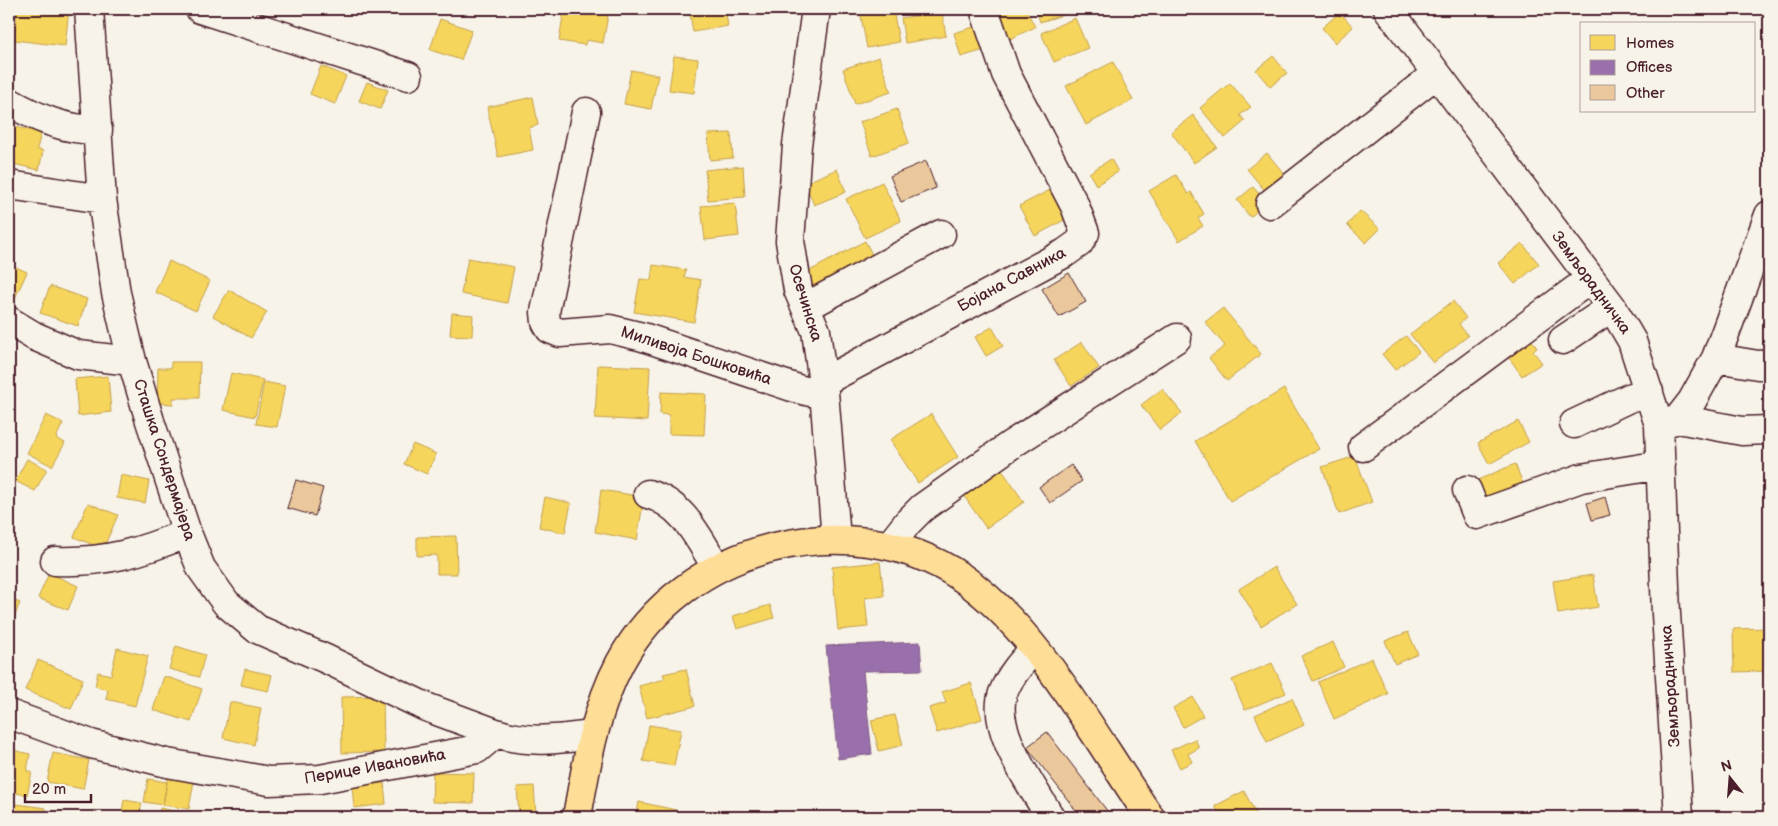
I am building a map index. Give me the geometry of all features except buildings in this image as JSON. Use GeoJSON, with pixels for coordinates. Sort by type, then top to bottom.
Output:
{"type":"FeatureCollection","features":[{"type":"Feature","properties":{"kind":"main road"},"geometry":{"type":"LineString","coordinates":[[577,817],[593,735],[606,696],[620,664],[649,622],[668,602],[717,568],[740,557],[777,546],[836,539],[863,540],[890,545],[922,556],[960,577],[1000,610],[1034,648],[1150,817]]}},
{"type":"Feature","properties":{"kind":"street","name":"Сташка Сондермајера"},"geometry":{"type":"LineString","coordinates":[[88,9],[102,199],[116,293],[132,361],[187,533],[201,568],[214,588],[243,620],[257,629],[326,659],[426,707],[496,733]]}},
{"type":"Feature","properties":{"kind":"street"},"geometry":{"type":"LineString","coordinates":[[200,9],[408,76]]}},
{"type":"Feature","properties":{"kind":"street","name":"Осечинска"},"geometry":{"type":"LineString","coordinates":[[816,9],[797,145],[790,223],[791,258],[794,278],[816,331],[823,387],[836,539]]}},
{"type":"Feature","properties":{"kind":"street","name":"Бојана Савника"},"geometry":{"type":"LineString","coordinates":[[823,387],[1065,252],[1079,242],[1085,233],[1075,206],[1006,74],[984,9]]}},
{"type":"Feature","properties":{"kind":"street","name":"Земљорадничка"},"geometry":{"type":"LineString","coordinates":[[1388,9],[1612,307],[1632,341],[1650,392],[1669,422],[1661,465],[1666,614],[1680,817]]}},
{"type":"Feature","properties":{"kind":"street"},"geometry":{"type":"LineString","coordinates":[[1270,204],[1436,74]]}},
{"type":"Feature","properties":{"kind":"street"},"geometry":{"type":"LineString","coordinates":[[9,102],[36,117],[55,124],[82,130],[98,130]]}},
{"type":"Feature","properties":{"kind":"street","name":"Миливоја Бошковића"},"geometry":{"type":"LineString","coordinates":[[586,112],[546,308],[546,322],[550,329],[560,333],[610,329],[644,337],[804,390],[823,387]]}},
{"type":"Feature","properties":{"kind":"street"},"geometry":{"type":"LineString","coordinates":[[9,185],[102,199]]}},
{"type":"Feature","properties":{"kind":"street"},"geometry":{"type":"LineString","coordinates":[[1669,422],[1692,402],[1716,358],[1769,215]]}},
{"type":"Feature","properties":{"kind":"street"},"geometry":{"type":"LineString","coordinates":[[806,306],[941,234]]}},
{"type":"Feature","properties":{"kind":"street"},"geometry":{"type":"LineString","coordinates":[[1364,447],[1590,279]]}},
{"type":"Feature","properties":{"kind":"street"},"geometry":{"type":"LineString","coordinates":[[1563,340],[1612,307]]}},
{"type":"Feature","properties":{"kind":"street"},"geometry":{"type":"LineString","coordinates":[[9,321],[34,336],[78,355],[132,361]]}},
{"type":"Feature","properties":{"kind":"street"},"geometry":{"type":"LineString","coordinates":[[890,545],[922,508],[1012,444],[1177,338]]}},
{"type":"Feature","properties":{"kind":"street"},"geometry":{"type":"LineString","coordinates":[[1716,358],[1758,365],[1769,364]]}},
{"type":"Feature","properties":{"kind":"street"},"geometry":{"type":"LineString","coordinates":[[1574,424],[1629,398],[1650,392]]}},
{"type":"Feature","properties":{"kind":"street"},"geometry":{"type":"LineString","coordinates":[[1669,422],[1742,431],[1769,430]]}},
{"type":"Feature","properties":{"kind":"street"},"geometry":{"type":"LineString","coordinates":[[1467,490],[1477,515],[1580,478],[1661,465]]}},
{"type":"Feature","properties":{"kind":"street"},"geometry":{"type":"LineString","coordinates":[[648,494],[663,498],[675,506],[717,568]]}},
{"type":"Feature","properties":{"kind":"street"},"geometry":{"type":"LineString","coordinates":[[55,561],[81,562],[122,557],[187,533]]}},
{"type":"Feature","properties":{"kind":"street"},"geometry":{"type":"LineString","coordinates":[[1034,648],[1017,667],[1003,695],[1002,722],[1009,742],[1050,817]]}},
{"type":"Feature","properties":{"kind":"street","name":"Перице Ивановића"},"geometry":{"type":"LineString","coordinates":[[9,714],[91,744],[167,763],[269,781],[320,779],[477,749],[496,733]]}},
{"type":"Feature","properties":{"kind":"street"},"geometry":{"type":"LineString","coordinates":[[496,733],[533,741],[593,735]]}}]}
